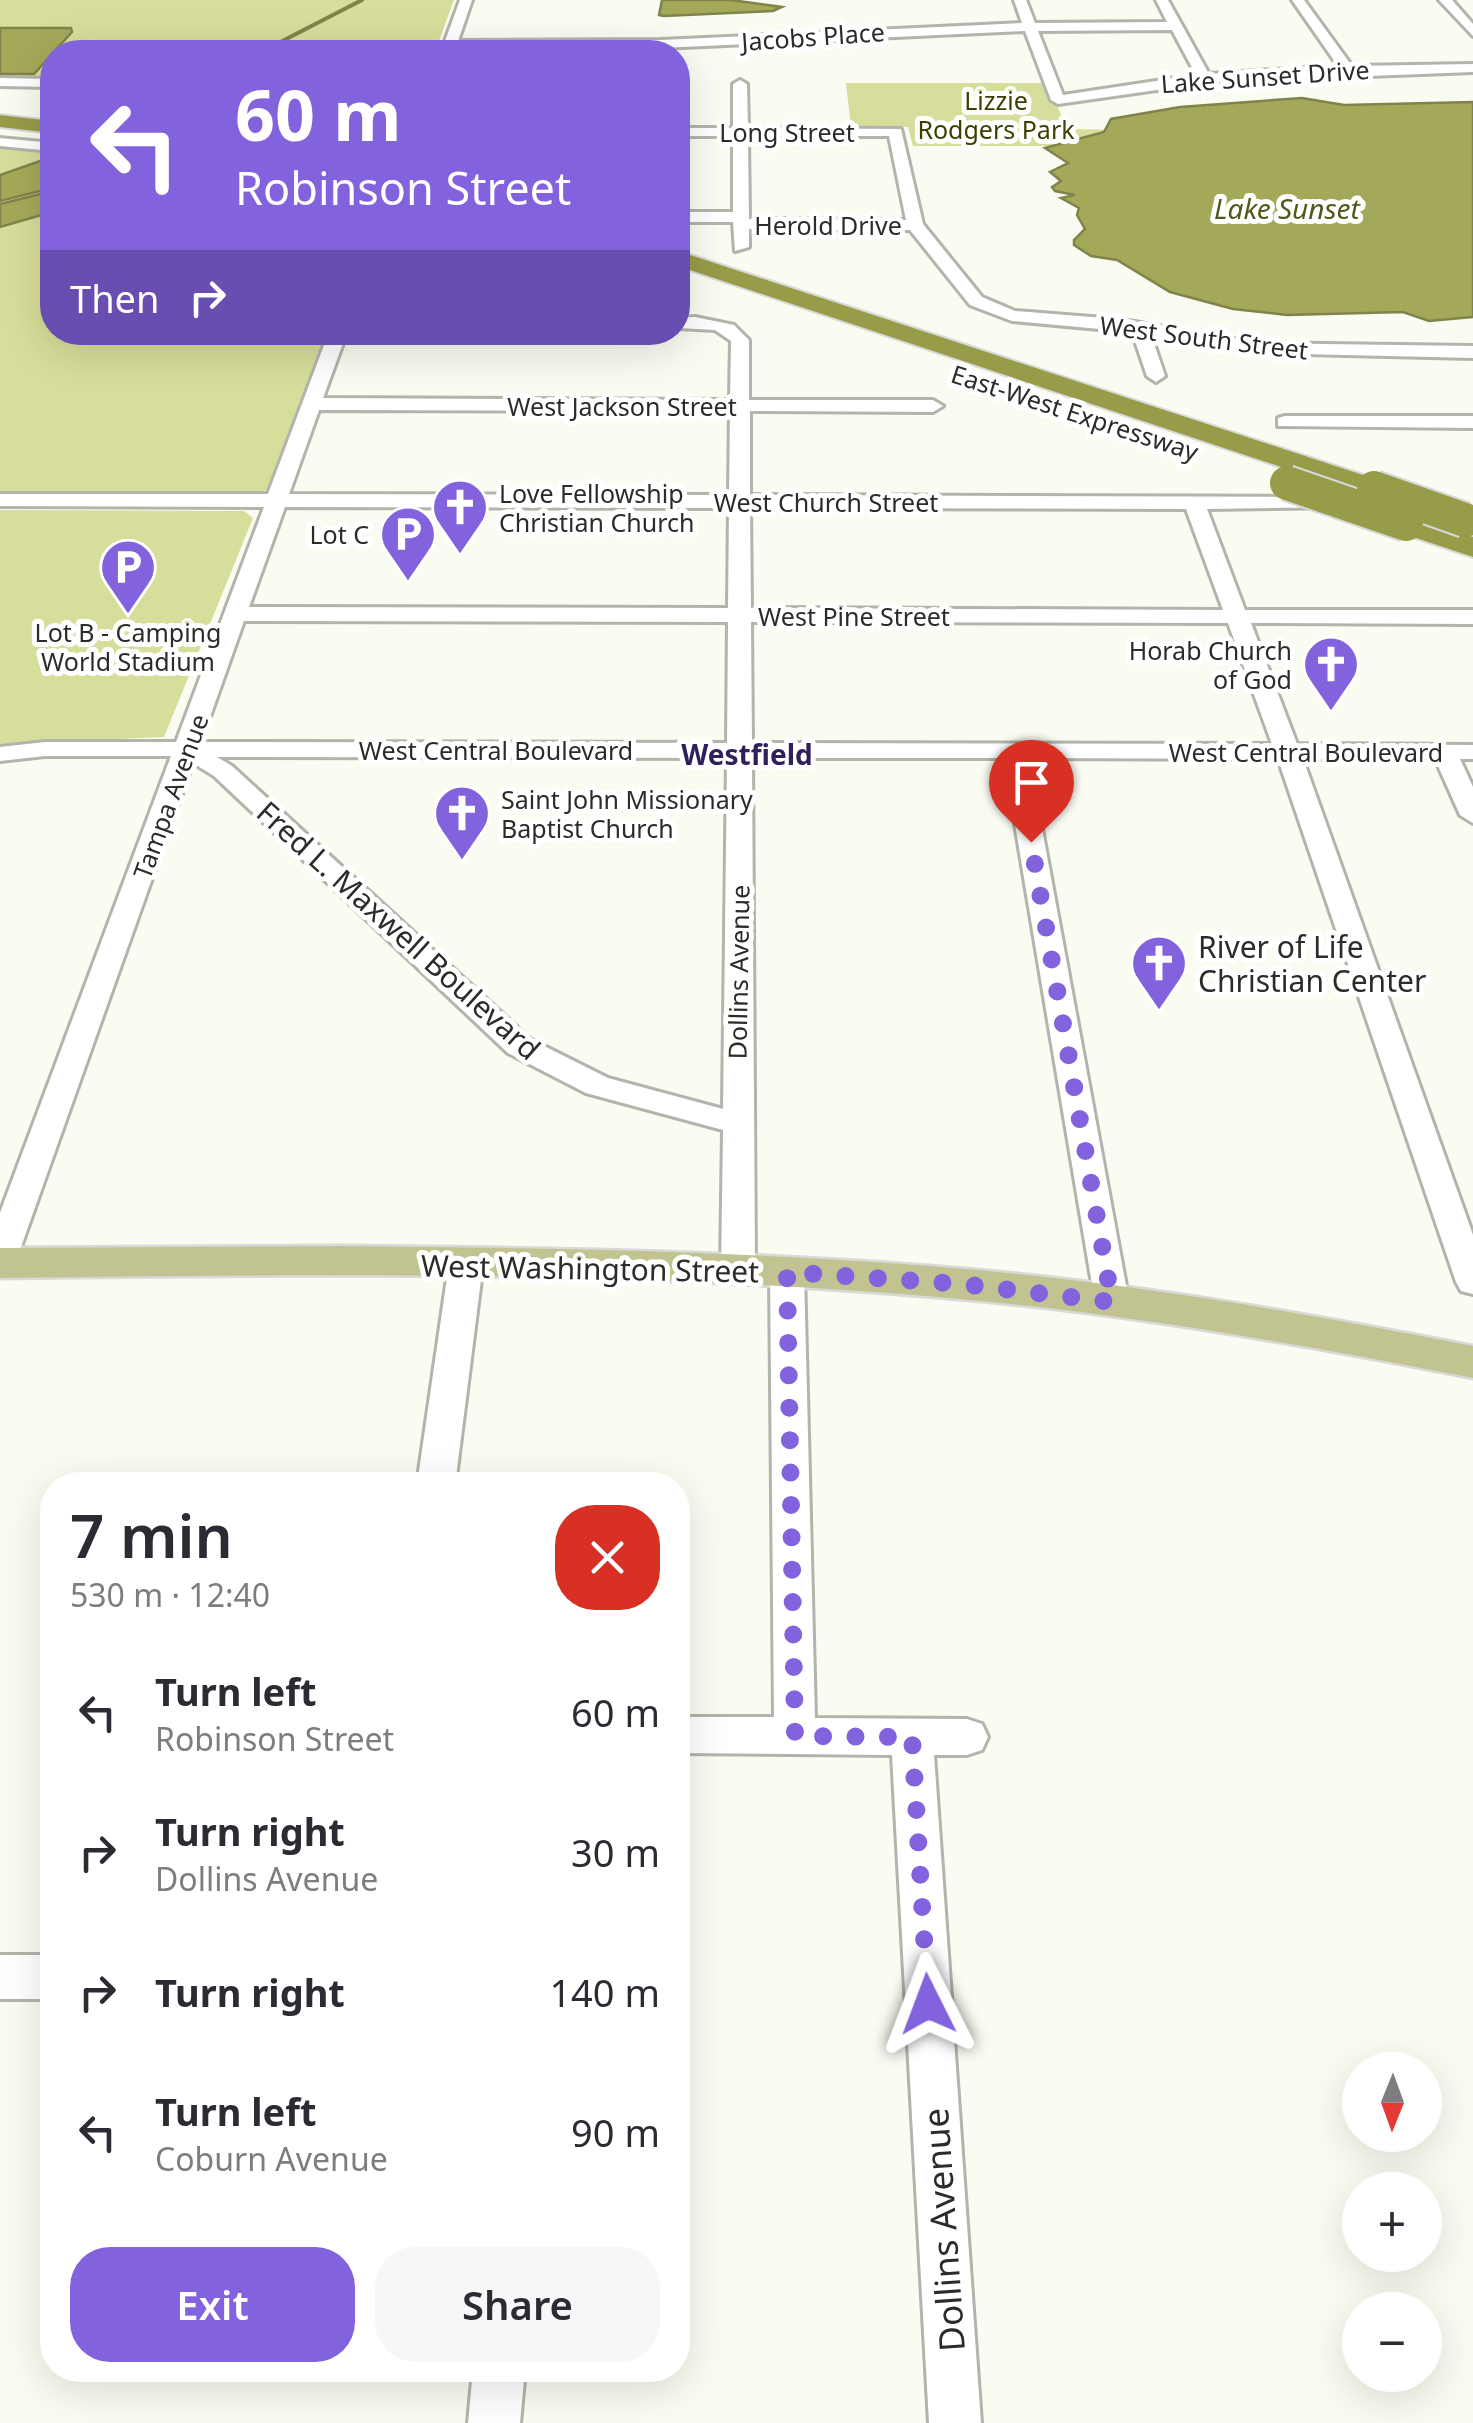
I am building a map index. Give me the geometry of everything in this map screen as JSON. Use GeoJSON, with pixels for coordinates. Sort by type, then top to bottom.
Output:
{"type":"FeatureCollection","features":[{"type":"Feature","properties":{"kind":"highway"},"geometry":{"type":"LineString","coordinates":[[0,112],[40,117]]}},
{"type":"Feature","properties":{"kind":"highway"},"geometry":{"type":"LineString","coordinates":[[0,122],[40,126]]}},
{"type":"Feature","properties":{"kind":"highway"},"geometry":{"type":"LineString","coordinates":[[690,252],[807,311]]}},
{"type":"Feature","properties":{"kind":"highway","name":"East-West Expressway"},"geometry":{"type":"LineString","coordinates":[[690,263],[807,311],[1406,524],[1467,529]]}},
{"type":"Feature","properties":{"kind":"highway","name":"East-West Expressway"},"geometry":{"type":"LineString","coordinates":[[690,280],[807,311],[1358,483],[1467,529]]}},
{"type":"Feature","properties":{"kind":"highway"},"geometry":{"type":"LineString","coordinates":[[714,298],[759,313],[807,311]]}},
{"type":"Feature","properties":{"kind":"main road","name":"West Washington Street"},"geometry":{"type":"LineString","coordinates":[[0,1261],[466,1264],[787,1272],[979,1286],[1112,1302],[1376,1342],[1473,1362]]}},
{"type":"Feature","properties":{"kind":"street"},"geometry":{"type":"LineString","coordinates":[[452,40],[466,0]]}},
{"type":"Feature","properties":{"kind":"street"},"geometry":{"type":"LineString","coordinates":[[1020,0],[1029,26]]}},
{"type":"Feature","properties":{"kind":"street"},"geometry":{"type":"LineString","coordinates":[[1162,0],[1204,78]]}},
{"type":"Feature","properties":{"kind":"street"},"geometry":{"type":"LineString","coordinates":[[1298,0],[1347,68]]}},
{"type":"Feature","properties":{"kind":"street"},"geometry":{"type":"LineString","coordinates":[[1445,0],[1473,32]]}},
{"type":"Feature","properties":{"kind":"street","name":"Jacobs Place"},"geometry":{"type":"LineString","coordinates":[[690,44],[1029,26],[1176,26]]}},
{"type":"Feature","properties":{"kind":"street","name":"Lake Sunset Drive"},"geometry":{"type":"LineString","coordinates":[[1029,26],[1058,100],[1130,86],[1204,78],[1347,68],[1473,68]]}},
{"type":"Feature","properties":{"kind":"street"},"geometry":{"type":"LineString","coordinates":[[0,82],[40,83]]}},
{"type":"Feature","properties":{"kind":"street"},"geometry":{"type":"LineString","coordinates":[[740,84],[741,247]]}},
{"type":"Feature","properties":{"kind":"street","name":"Long Street"},"geometry":{"type":"LineString","coordinates":[[690,132],[896,132],[915,225]]}},
{"type":"Feature","properties":{"kind":"street"},"geometry":{"type":"LineString","coordinates":[[0,142],[40,146]]}},
{"type":"Feature","properties":{"kind":"street","name":"Herold Drive"},"geometry":{"type":"LineString","coordinates":[[690,218],[915,225]]}},
{"type":"Feature","properties":{"kind":"street","name":"West South Street"},"geometry":{"type":"LineString","coordinates":[[915,225],[976,301],[996,312],[1031,319],[1139,327],[1258,348],[1466,352]]}},
{"type":"Feature","properties":{"kind":"street","name":"Dollins Avenue"},"geometry":{"type":"LineString","coordinates":[[690,324],[721,325],[736,333],[740,340],[738,1270]]}},
{"type":"Feature","properties":{"kind":"street"},"geometry":{"type":"LineString","coordinates":[[1139,327],[1156,376]]}},
{"type":"Feature","properties":{"kind":"street","name":"Tampa Avenue"},"geometry":{"type":"LineString","coordinates":[[0,1261],[280,501],[333,345]]}},
{"type":"Feature","properties":{"kind":"street"},"geometry":{"type":"LineString","coordinates":[[1466,352],[1473,373]]}},
{"type":"Feature","properties":{"kind":"street","name":"West Jackson Street"},"geometry":{"type":"LineString","coordinates":[[311,404],[932,406]]}},
{"type":"Feature","properties":{"kind":"street"},"geometry":{"type":"LineString","coordinates":[[1285,422],[1473,422]]}},
{"type":"Feature","properties":{"kind":"street","name":"West Church Street"},"geometry":{"type":"LineString","coordinates":[[0,500],[1194,503],[1467,529]]}},
{"type":"Feature","properties":{"kind":"street"},"geometry":{"type":"LineString","coordinates":[[1194,503],[1288,753],[1473,1282]]}},
{"type":"Feature","properties":{"kind":"street","name":"West Pine Street"},"geometry":{"type":"LineString","coordinates":[[236,614],[1473,617]]}},
{"type":"Feature","properties":{"kind":"street","name":"West Central Boulevard"},"geometry":{"type":"LineString","coordinates":[[0,754],[45,749],[188,748],[1473,752]]}},
{"type":"Feature","properties":{"kind":"street","name":"Fred L. Maxwell Boulevard"},"geometry":{"type":"LineString","coordinates":[[188,748],[223,772],[520,1046],[556,1070],[597,1088],[736,1122]]}},
{"type":"Feature","properties":{"kind":"street"},"geometry":{"type":"LineString","coordinates":[[1015,751],[1112,1302]]}},
{"type":"Feature","properties":{"kind":"street"},"geometry":{"type":"LineString","coordinates":[[1444,752],[1473,815]]}},
{"type":"Feature","properties":{"kind":"street"},"geometry":{"type":"LineString","coordinates":[[438,1472],[466,1264]]}},
{"type":"Feature","properties":{"kind":"street"},"geometry":{"type":"LineString","coordinates":[[787,1272],[795,1736]]}},
{"type":"Feature","properties":{"kind":"street"},"geometry":{"type":"LineString","coordinates":[[690,1735],[967,1737]]}},
{"type":"Feature","properties":{"kind":"street","name":"Dollins Avenue"},"geometry":{"type":"LineString","coordinates":[[912,1737],[956,2423]]}},
{"type":"Feature","properties":{"kind":"street"},"geometry":{"type":"LineString","coordinates":[[0,1977],[40,1977]]}},
{"type":"Feature","properties":{"kind":"street"},"geometry":{"type":"LineString","coordinates":[[494,2423],[498,2382]]}},
{"type":"Feature","properties":{"kind":"green space"},"geometry":{"type":"Polygon","coordinates":[[[0,0],[454,0],[439,40],[40,40],[40,80],[0,79],[0,0]]]}},
{"type":"Feature","properties":{"kind":"green space","name":"Lizzie Rodgers Park"},"geometry":{"type":"Polygon","coordinates":[[[846,83],[1049,83],[1066,129],[1146,130],[1106,146],[913,146],[908,127],[851,127],[846,83]]]}},
{"type":"Feature","properties":{"kind":"green space"},"geometry":{"type":"Polygon","coordinates":[[[0,145],[40,149],[40,345],[324,345],[270,489],[250,496],[0,497],[0,145]]]}},
{"type":"Feature","properties":{"kind":"green space"},"geometry":{"type":"Polygon","coordinates":[[[0,510],[244,511],[253,518],[164,737],[0,744],[0,510]]]}},
{"type":"Feature","properties":{"kind":"water"},"geometry":{"type":"Polygon","coordinates":[[[662,0],[731,0],[782,7],[773,11],[664,16],[659,15],[662,0]]]}},
{"type":"Feature","properties":{"kind":"water"},"geometry":{"type":"Polygon","coordinates":[[[0,28],[71,28],[65,40],[40,40],[40,67],[34,74],[0,74],[0,28]]]}},
{"type":"Feature","properties":{"kind":"water","name":"Lake Sunset"},"geometry":{"type":"Polygon","coordinates":[[[1302,98],[1344,105],[1473,102],[1473,317],[1429,321],[1403,312],[1287,315],[1233,309],[1170,292],[1117,260],[1091,256],[1074,245],[1085,229],[1077,215],[1079,208],[1061,198],[1075,195],[1055,191],[1052,187],[1061,181],[1050,172],[1068,163],[1045,148],[1104,132],[1111,119],[1180,107],[1302,98]]]}},
{"type":"Feature","properties":{"kind":"water"},"geometry":{"type":"Polygon","coordinates":[[[40,161],[40,191],[0,201],[0,175],[40,161]]]}},
{"type":"Feature","properties":{"kind":"water"},"geometry":{"type":"Polygon","coordinates":[[[40,194],[40,215],[0,227],[0,204],[40,194]]]}},
{"type":"Feature","properties":{"kind":"waterway"},"geometry":{"type":"LineString","coordinates":[[284,40],[362,0]]}},
{"type":"Feature","properties":{"kind":"place","name":"Love Fellowship Christian Church"},"geometry":{"type":"Point","coordinates":[460,556]}},
{"type":"Feature","properties":{"kind":"place","name":"Lot C"},"geometry":{"type":"Point","coordinates":[408,583]}},
{"type":"Feature","properties":{"kind":"place","name":"Lot B - Camping World Stadium"},"geometry":{"type":"Point","coordinates":[128,616]}},
{"type":"Feature","properties":{"kind":"place","name":"Horab Church of God"},"geometry":{"type":"Point","coordinates":[1331,713]}},
{"type":"Feature","properties":{"kind":"place","name":"Saint John Missionary Baptist Church"},"geometry":{"type":"Point","coordinates":[462,862]}},
{"type":"Feature","properties":{"kind":"place","name":"River of Life Christian Center"},"geometry":{"type":"Point","coordinates":[1159,1012]}},
{"type":"Feature","properties":{"kind":"district","name":"Westfield"},"geometry":{"type":"Point","coordinates":[747,754]}},
{"type":"Feature","properties":{"kind":"route"},"geometry":{"type":"LineString","coordinates":[[928,2004],[912,1737],[795,1736],[787,1272],[962,1284],[1112,1302],[1031,842]]}}]}
